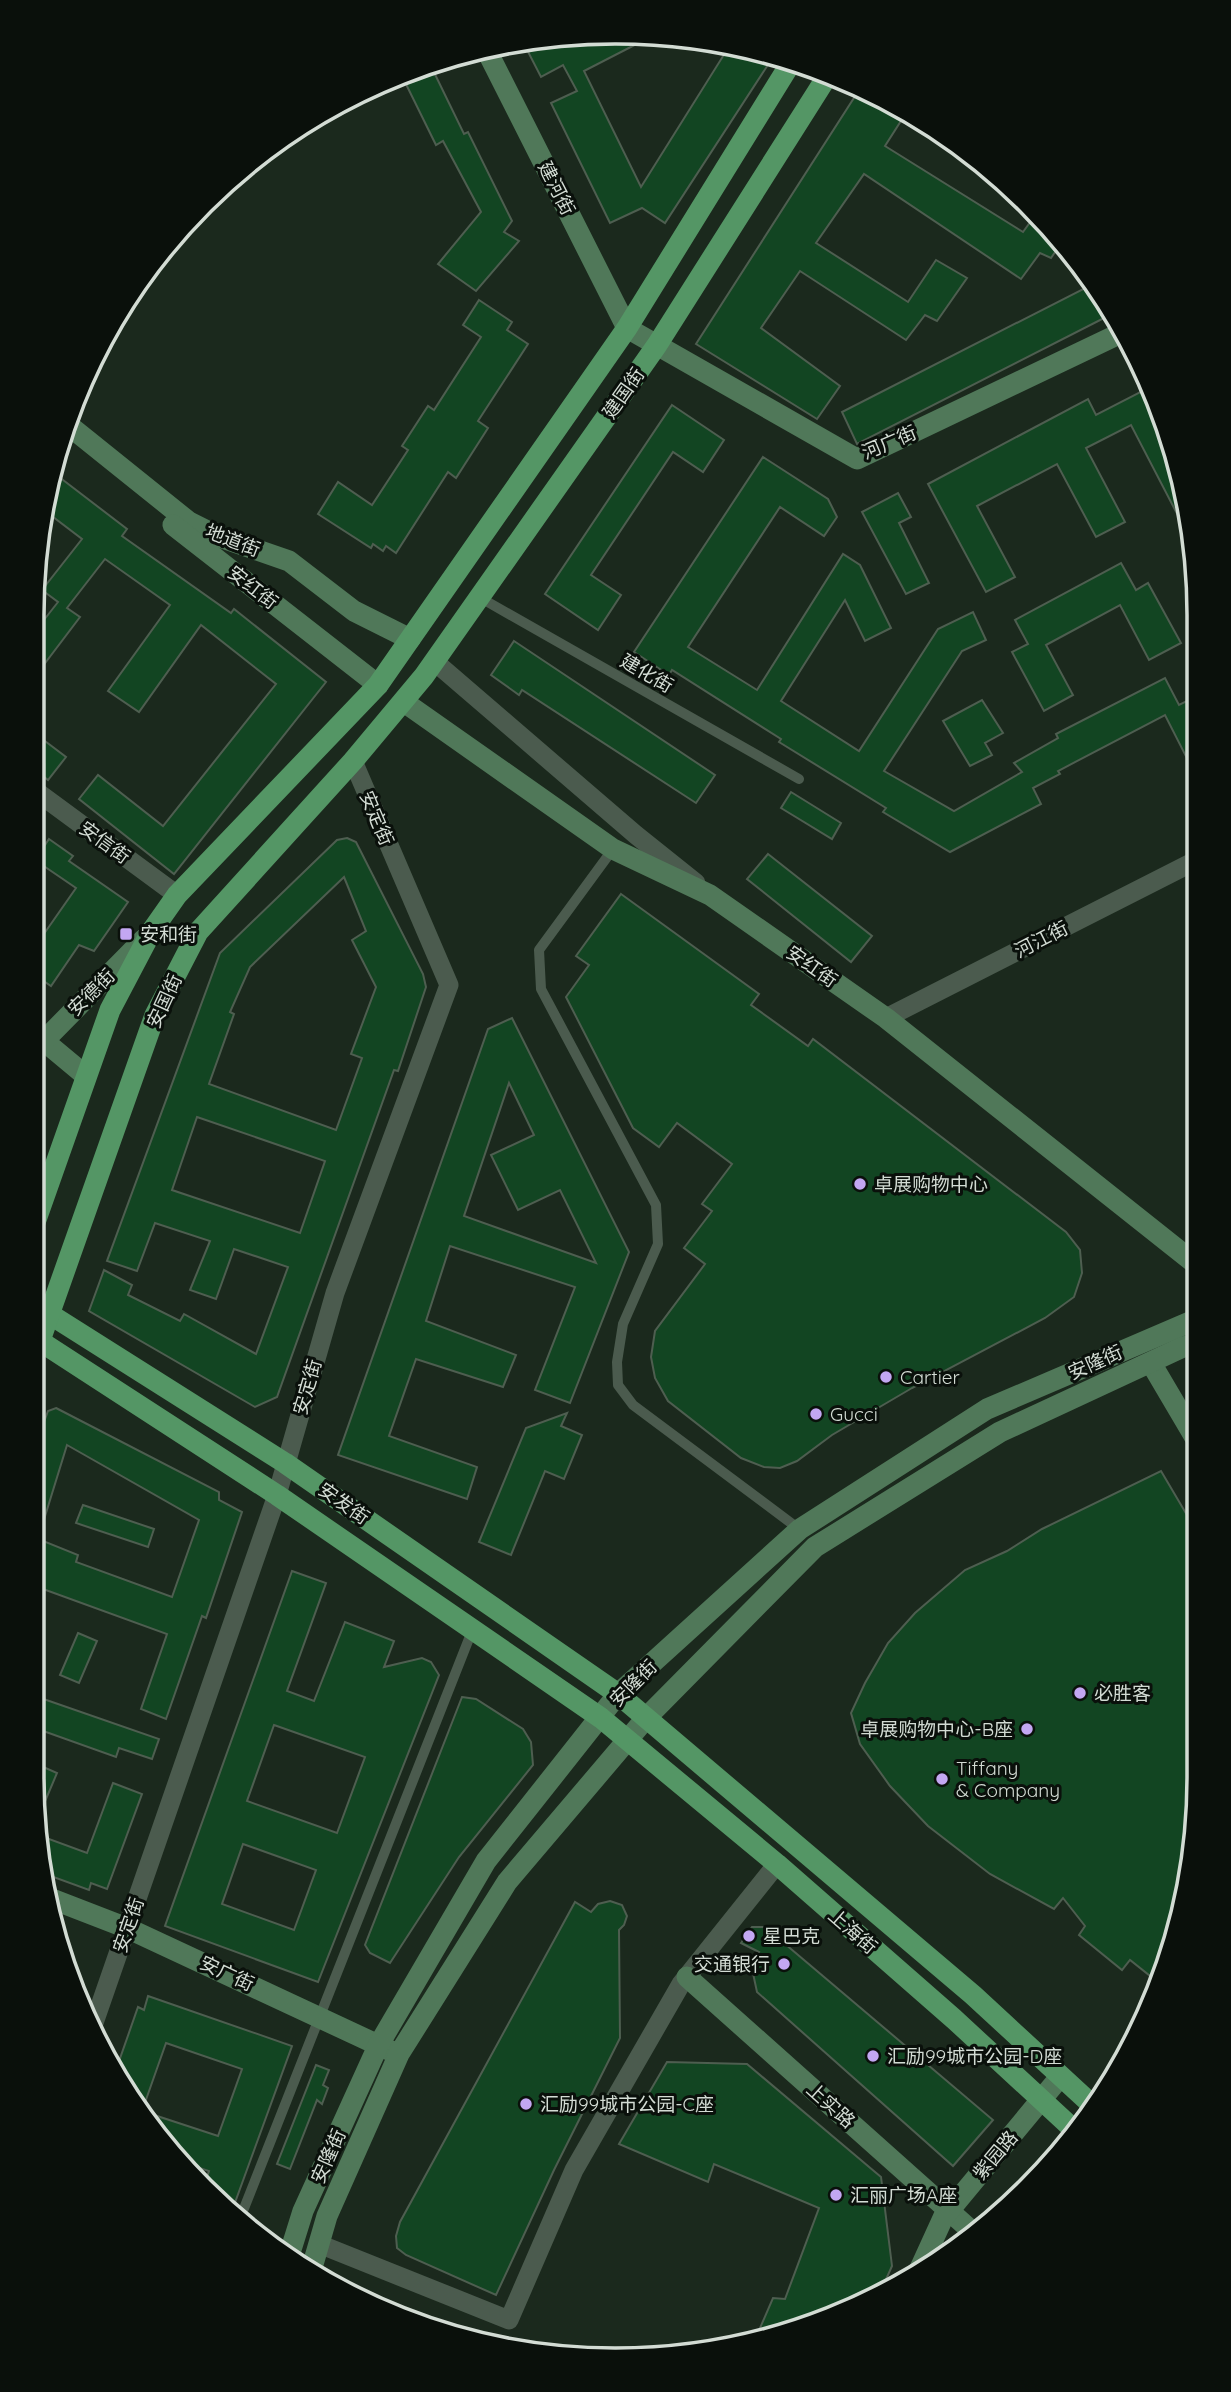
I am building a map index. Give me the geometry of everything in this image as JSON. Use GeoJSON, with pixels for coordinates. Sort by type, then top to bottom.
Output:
{"type":"FeatureCollection","features":[{"type":"Feature","properties":{"kind":"main road","name":"建河街"},"geometry":{"type":"LineString","coordinates":[[491,58],[627,328]]}},
{"type":"Feature","properties":{"kind":"main road","name":"建国街"},"geometry":{"type":"LineString","coordinates":[[378,685],[627,328],[786,70]]}},
{"type":"Feature","properties":{"kind":"main road","name":"建国街"},"geometry":{"type":"LineString","coordinates":[[404,702],[435,662],[657,345],[823,83]]}},
{"type":"Feature","properties":{"kind":"main road","name":"河广街"},"geometry":{"type":"LineString","coordinates":[[627,328],[858,459],[1114,336]]}},
{"type":"Feature","properties":{"kind":"main road","name":"地道街"},"geometry":{"type":"LineString","coordinates":[[75,430],[189,522],[217,536],[289,561],[354,611],[410,639]]}},
{"type":"Feature","properties":{"kind":"main road","name":"安红街"},"geometry":{"type":"LineString","coordinates":[[70,445],[378,685]]}},
{"type":"Feature","properties":{"kind":"main road"},"geometry":{"type":"LineString","coordinates":[[44,1197],[110,1010],[151,932],[177,895],[378,685]]}},
{"type":"Feature","properties":{"kind":"main road","name":"安红街"},"geometry":{"type":"LineString","coordinates":[[404,702],[613,849],[710,895],[886,1018],[1187,1257]]}},
{"type":"Feature","properties":{"kind":"main road","name":"安国街"},"geometry":{"type":"LineString","coordinates":[[44,1301],[155,1016],[198,932],[404,702]]}},
{"type":"Feature","properties":{"kind":"main road","name":"安德街"},"geometry":{"type":"LineString","coordinates":[[44,1033],[151,932]]}},
{"type":"Feature","properties":{"kind":"main road"},"geometry":{"type":"LineString","coordinates":[[44,1047],[86,1076]]}},
{"type":"Feature","properties":{"kind":"main road","name":"安发街"},"geometry":{"type":"LineString","coordinates":[[44,1311],[285,1463],[618,1694],[647,1717]]}},
{"type":"Feature","properties":{"kind":"main road","name":"安隆街"},"geometry":{"type":"LineString","coordinates":[[292,2247],[303,2211],[378,2046],[486,1861],[618,1694],[800,1529],[987,1409],[1187,1323]]}},
{"type":"Feature","properties":{"kind":"main road","name":"安发街"},"geometry":{"type":"LineString","coordinates":[[44,1344],[277,1495],[628,1739]]}},
{"type":"Feature","properties":{"kind":"main road","name":"安隆街"},"geometry":{"type":"LineString","coordinates":[[315,2262],[327,2216],[399,2054],[507,1882],[647,1717],[815,1547],[999,1432],[1187,1346]]}},
{"type":"Feature","properties":{"kind":"main road"},"geometry":{"type":"LineString","coordinates":[[1151,1363],[1187,1424]]}},
{"type":"Feature","properties":{"kind":"main road","name":"上海街"},"geometry":{"type":"LineString","coordinates":[[647,1717],[973,1994],[1086,2101]]}},
{"type":"Feature","properties":{"kind":"main road","name":"上海街"},"geometry":{"type":"LineString","coordinates":[[628,1739],[777,1864],[954,2019],[1069,2125]]}},
{"type":"Feature","properties":{"kind":"main road","name":"安广街"},"geometry":{"type":"LineString","coordinates":[[58,1901],[127,1928],[399,2054]]}},
{"type":"Feature","properties":{"kind":"main road","name":"上实路"},"geometry":{"type":"LineString","coordinates":[[687,1977],[967,2227]]}},
{"type":"Feature","properties":{"kind":"main road","name":"紫园路"},"geometry":{"type":"LineString","coordinates":[[925,2257],[949,2211],[1060,2077]]}},
{"type":"Feature","properties":{"kind":"street"},"geometry":{"type":"LineString","coordinates":[[435,662],[710,895]]}},
{"type":"Feature","properties":{"kind":"street","name":"安定街"},"geometry":{"type":"LineString","coordinates":[[97,2015],[277,1495],[335,1293],[449,985],[353,761]]}},
{"type":"Feature","properties":{"kind":"street","name":"安信街"},"geometry":{"type":"LineString","coordinates":[[44,797],[177,895]]}},
{"type":"Feature","properties":{"kind":"street","name":"河江街"},"geometry":{"type":"LineString","coordinates":[[886,1018],[1187,865]]}},
{"type":"Feature","properties":{"kind":"street"},"geometry":{"type":"LineString","coordinates":[[320,2244],[509,2320],[574,2170],[687,1977],[777,1864]]}},
{"type":"Feature","properties":{"kind":"lane","name":"建化街"},"geometry":{"type":"LineString","coordinates":[[478,597],[799,779]]}},
{"type":"Feature","properties":{"kind":"lane"},"geometry":{"type":"LineString","coordinates":[[613,849],[540,950],[541,989],[656,1205],[658,1244],[623,1324],[617,1362],[618,1385],[633,1405],[800,1529]]}},
{"type":"Feature","properties":{"kind":"lane"},"geometry":{"type":"LineString","coordinates":[[243,2210],[472,1631]]}},
{"type":"Feature","properties":{"kind":"building"},"geometry":{"type":"Polygon","coordinates":[[[578,45],[636,45],[584,71],[641,187],[724,55],[768,65],[665,223],[642,208],[610,223],[551,103],[577,91],[563,65],[541,77],[528,51],[578,45]]]}},
{"type":"Feature","properties":{"kind":"building"},"geometry":{"type":"Polygon","coordinates":[[[434,73],[464,134],[468,132],[512,221],[504,232],[519,241],[476,291],[438,264],[481,212],[443,141],[436,145],[406,84],[434,73]]]}},
{"type":"Feature","properties":{"kind":"building"},"geometry":{"type":"Polygon","coordinates":[[[855,97],[901,120],[885,146],[1023,232],[1030,222],[1056,251],[1051,258],[1040,253],[1021,279],[864,174],[816,243],[908,302],[936,260],[967,278],[937,321],[925,315],[906,340],[800,271],[761,328],[840,386],[817,419],[696,344],[855,97]]]}},
{"type":"Feature","properties":{"kind":"building"},"geometry":{"type":"Polygon","coordinates":[[[1084,288],[1104,318],[857,444],[842,412],[1084,288]]]}},
{"type":"Feature","properties":{"kind":"building"},"geometry":{"type":"Polygon","coordinates":[[[479,300],[512,322],[507,330],[528,344],[478,421],[488,428],[456,478],[448,472],[396,553],[386,546],[383,551],[373,544],[371,548],[318,514],[338,482],[372,505],[408,450],[402,446],[428,406],[434,410],[481,337],[463,325],[479,300]]]}},
{"type":"Feature","properties":{"kind":"building"},"geometry":{"type":"Polygon","coordinates":[[[1141,391],[1168,468],[1178,515],[1131,425],[1086,448],[1125,522],[1096,537],[1057,464],[977,506],[1015,577],[986,592],[928,484],[1088,399],[1096,415],[1141,391]]]}},
{"type":"Feature","properties":{"kind":"building"},"geometry":{"type":"Polygon","coordinates":[[[672,405],[724,440],[703,472],[673,452],[591,575],[621,595],[598,630],[545,594],[672,405]]]}},
{"type":"Feature","properties":{"kind":"building"},"geometry":{"type":"Polygon","coordinates":[[[763,457],[828,499],[837,517],[824,536],[780,507],[688,647],[757,690],[843,554],[860,565],[891,628],[865,641],[845,600],[781,701],[859,751],[938,629],[973,612],[986,640],[962,651],[884,771],[954,811],[1022,772],[1014,763],[1058,738],[1056,734],[1165,678],[1179,705],[1187,701],[1187,758],[1165,715],[1058,771],[1060,774],[1033,788],[1041,804],[950,852],[883,812],[886,808],[779,742],[781,739],[672,670],[669,675],[634,652],[763,457]]]}},
{"type":"Feature","properties":{"kind":"building"},"geometry":{"type":"Polygon","coordinates":[[[61,478],[127,529],[122,536],[231,613],[234,609],[326,682],[174,874],[79,799],[98,775],[163,826],[276,684],[201,625],[139,712],[108,691],[170,605],[105,559],[67,608],[80,617],[44,664],[44,620],[58,602],[45,592],[45,586],[82,539],[53,517],[61,478]]]}},
{"type":"Feature","properties":{"kind":"building"},"geometry":{"type":"Polygon","coordinates":[[[898,493],[911,517],[899,523],[929,583],[906,594],[862,512],[898,493]]]}},
{"type":"Feature","properties":{"kind":"building"},"geometry":{"type":"Polygon","coordinates":[[[1121,563],[1136,590],[1148,583],[1181,643],[1149,660],[1120,605],[1046,645],[1073,695],[1044,711],[1012,652],[1028,644],[1015,620],[1121,563]]]}},
{"type":"Feature","properties":{"kind":"building"},"geometry":{"type":"Polygon","coordinates":[[[514,641],[715,775],[696,803],[522,690],[519,695],[491,675],[514,641]]]}},
{"type":"Feature","properties":{"kind":"building"},"geometry":{"type":"Polygon","coordinates":[[[982,700],[1003,733],[985,743],[992,755],[970,766],[943,721],[982,700]]]}},
{"type":"Feature","properties":{"kind":"building"},"geometry":{"type":"Polygon","coordinates":[[[44,740],[66,757],[48,780],[44,777],[44,740]]]}},
{"type":"Feature","properties":{"kind":"building"},"geometry":{"type":"Polygon","coordinates":[[[791,792],[841,823],[832,839],[781,808],[791,792]]]}},
{"type":"Feature","properties":{"kind":"building"},"geometry":{"type":"Polygon","coordinates":[[[347,838],[356,842],[423,974],[426,987],[398,1071],[394,1070],[277,1397],[255,1407],[89,1311],[104,1270],[132,1285],[128,1295],[180,1321],[184,1314],[256,1354],[288,1267],[234,1249],[216,1299],[190,1290],[210,1241],[155,1223],[137,1271],[107,1261],[220,953],[337,840],[347,838]],[[344,877],[250,967],[230,1012],[234,1014],[209,1084],[336,1130],[362,1058],[351,1054],[376,987],[352,940],[366,931],[344,877]],[[197,1117],[172,1190],[300,1233],[325,1161],[197,1117]]]}},
{"type":"Feature","properties":{"kind":"building"},"geometry":{"type":"Polygon","coordinates":[[[49,839],[73,856],[69,861],[128,902],[94,951],[79,945],[51,986],[44,981],[44,934],[76,888],[44,866],[44,846],[49,839]]]}},
{"type":"Feature","properties":{"kind":"building"},"geometry":{"type":"Polygon","coordinates":[[[768,854],[872,936],[851,962],[747,879],[768,854]]]}},
{"type":"Feature","properties":{"kind":"building","name":"卓展购物中心"},"geometry":{"type":"Polygon","coordinates":[[[621,894],[759,994],[751,1005],[808,1046],[813,1039],[1066,1232],[1080,1250],[1082,1273],[1074,1297],[1045,1318],[912,1388],[832,1435],[797,1461],[780,1468],[764,1467],[741,1458],[668,1401],[655,1378],[651,1357],[655,1331],[705,1264],[684,1248],[712,1211],[702,1204],[732,1164],[677,1123],[659,1147],[633,1128],[566,997],[589,965],[576,956],[621,894]]]}},
{"type":"Feature","properties":{"kind":"building"},"geometry":{"type":"Polygon","coordinates":[[[512,1018],[629,1252],[570,1403],[535,1390],[575,1287],[450,1246],[426,1321],[516,1355],[503,1387],[416,1359],[389,1436],[477,1467],[467,1499],[338,1455],[488,1029],[512,1018]],[[509,1083],[464,1216],[596,1263],[560,1190],[518,1210],[491,1155],[534,1135],[509,1083]]]}},
{"type":"Feature","properties":{"kind":"building"},"geometry":{"type":"Polygon","coordinates":[[[56,1408],[219,1492],[219,1500],[242,1512],[206,1618],[202,1616],[166,1719],[141,1709],[167,1634],[44,1589],[44,1541],[78,1555],[76,1562],[172,1597],[199,1520],[67,1445],[44,1520],[44,1422],[48,1411],[56,1408]]]}},
{"type":"Feature","properties":{"kind":"building"},"geometry":{"type":"Polygon","coordinates":[[[567,1413],[561,1426],[582,1435],[564,1479],[545,1471],[511,1555],[479,1542],[526,1428],[567,1413]]]}},
{"type":"Feature","properties":{"kind":"building","name":"卓展购物中心-B座"},"geometry":{"type":"Polygon","coordinates":[[[1161,1471],[1187,1515],[1186,1814],[1176,1888],[1168,1924],[1151,1977],[1130,1960],[1122,1970],[1079,1935],[1085,1926],[1063,1898],[1054,1909],[990,1874],[928,1826],[890,1786],[860,1744],[851,1713],[888,1643],[915,1613],[965,1570],[1007,1551],[1042,1529],[1161,1471]]]}},
{"type":"Feature","properties":{"kind":"building"},"geometry":{"type":"Polygon","coordinates":[[[83,1505],[154,1529],[148,1547],[76,1523],[83,1505]]]}},
{"type":"Feature","properties":{"kind":"building"},"geometry":{"type":"Polygon","coordinates":[[[292,1571],[326,1583],[287,1691],[314,1701],[345,1622],[394,1641],[384,1667],[422,1658],[431,1662],[439,1675],[318,1982],[165,1926],[292,1571]],[[274,1725],[247,1801],[337,1833],[365,1757],[274,1725]],[[243,1844],[222,1904],[294,1930],[316,1870],[243,1844]]]}},
{"type":"Feature","properties":{"kind":"building"},"geometry":{"type":"Polygon","coordinates":[[[78,1633],[97,1641],[79,1683],[60,1675],[78,1633]]]}},
{"type":"Feature","properties":{"kind":"building"},"geometry":{"type":"Polygon","coordinates":[[[462,1697],[476,1699],[523,1729],[531,1742],[533,1765],[459,1857],[390,1963],[370,1953],[365,1945],[462,1697]]]}},
{"type":"Feature","properties":{"kind":"building"},"geometry":{"type":"Polygon","coordinates":[[[44,1699],[159,1739],[152,1759],[119,1748],[116,1757],[44,1731],[44,1699]]]}},
{"type":"Feature","properties":{"kind":"building"},"geometry":{"type":"Polygon","coordinates":[[[44,1767],[57,1773],[45,1802],[44,1767]]]}},
{"type":"Feature","properties":{"kind":"building"},"geometry":{"type":"Polygon","coordinates":[[[113,1783],[142,1794],[107,1889],[91,1883],[89,1890],[53,1877],[48,1838],[87,1853],[113,1783]]]}},
{"type":"Feature","properties":{"kind":"building","name":"汇励99城市公园-C座"},"geometry":{"type":"Polygon","coordinates":[[[610,1901],[622,1905],[627,1916],[619,1930],[620,2038],[496,2295],[406,2255],[397,2248],[396,2236],[400,2222],[575,1902],[591,1912],[598,1904],[610,1901]]]}},
{"type":"Feature","properties":{"kind":"building","name":"汇励99城市公园-D座"},"geometry":{"type":"Polygon","coordinates":[[[752,1927],[765,1927],[993,2120],[953,2166],[757,1992],[751,1964],[759,1952],[741,1943],[752,1927]]]}},
{"type":"Feature","properties":{"kind":"building"},"geometry":{"type":"Polygon","coordinates":[[[148,1996],[292,2046],[235,2202],[211,2181],[207,2177],[209,2171],[199,2168],[155,2115],[218,2136],[242,2069],[166,2043],[145,2102],[119,2061],[138,2007],[144,2010],[148,1996]]]}},
{"type":"Feature","properties":{"kind":"building","name":"汇丽广场A座"},"geometry":{"type":"Polygon","coordinates":[[[667,2062],[747,2064],[881,2177],[892,2266],[886,2280],[834,2305],[759,2330],[773,2298],[785,2299],[819,2208],[714,2164],[708,2182],[619,2144],[667,2062]]]}},
{"type":"Feature","properties":{"kind":"building"},"geometry":{"type":"Polygon","coordinates":[[[316,2065],[329,2070],[323,2085],[328,2088],[322,2104],[317,2100],[290,2169],[277,2164],[316,2065]]]}},
{"type":"Feature","properties":{"kind":"place","name":"安和街"},"geometry":{"type":"Point","coordinates":[126,934]}},
{"type":"Feature","properties":{"kind":"place","name":"卓展购物中心"},"geometry":{"type":"Point","coordinates":[860,1184]}},
{"type":"Feature","properties":{"kind":"place","name":"Cartier"},"geometry":{"type":"Point","coordinates":[886,1377]}},
{"type":"Feature","properties":{"kind":"place","name":"Gucci"},"geometry":{"type":"Point","coordinates":[816,1414]}},
{"type":"Feature","properties":{"kind":"place","name":"必胜客"},"geometry":{"type":"Point","coordinates":[1080,1693]}},
{"type":"Feature","properties":{"kind":"place","name":"卓展购物中心-B座"},"geometry":{"type":"Point","coordinates":[1027,1729]}},
{"type":"Feature","properties":{"kind":"place","name":"Tiffany & Company"},"geometry":{"type":"Point","coordinates":[942,1779]}},
{"type":"Feature","properties":{"kind":"place","name":"星巴克"},"geometry":{"type":"Point","coordinates":[749,1936]}},
{"type":"Feature","properties":{"kind":"place","name":"交通银行"},"geometry":{"type":"Point","coordinates":[784,1964]}},
{"type":"Feature","properties":{"kind":"place","name":"汇励99城市公园-D座"},"geometry":{"type":"Point","coordinates":[873,2056]}},
{"type":"Feature","properties":{"kind":"place","name":"汇励99城市公园-C座"},"geometry":{"type":"Point","coordinates":[526,2104]}},
{"type":"Feature","properties":{"kind":"place","name":"汇丽广场A座"},"geometry":{"type":"Point","coordinates":[836,2195]}}]}
